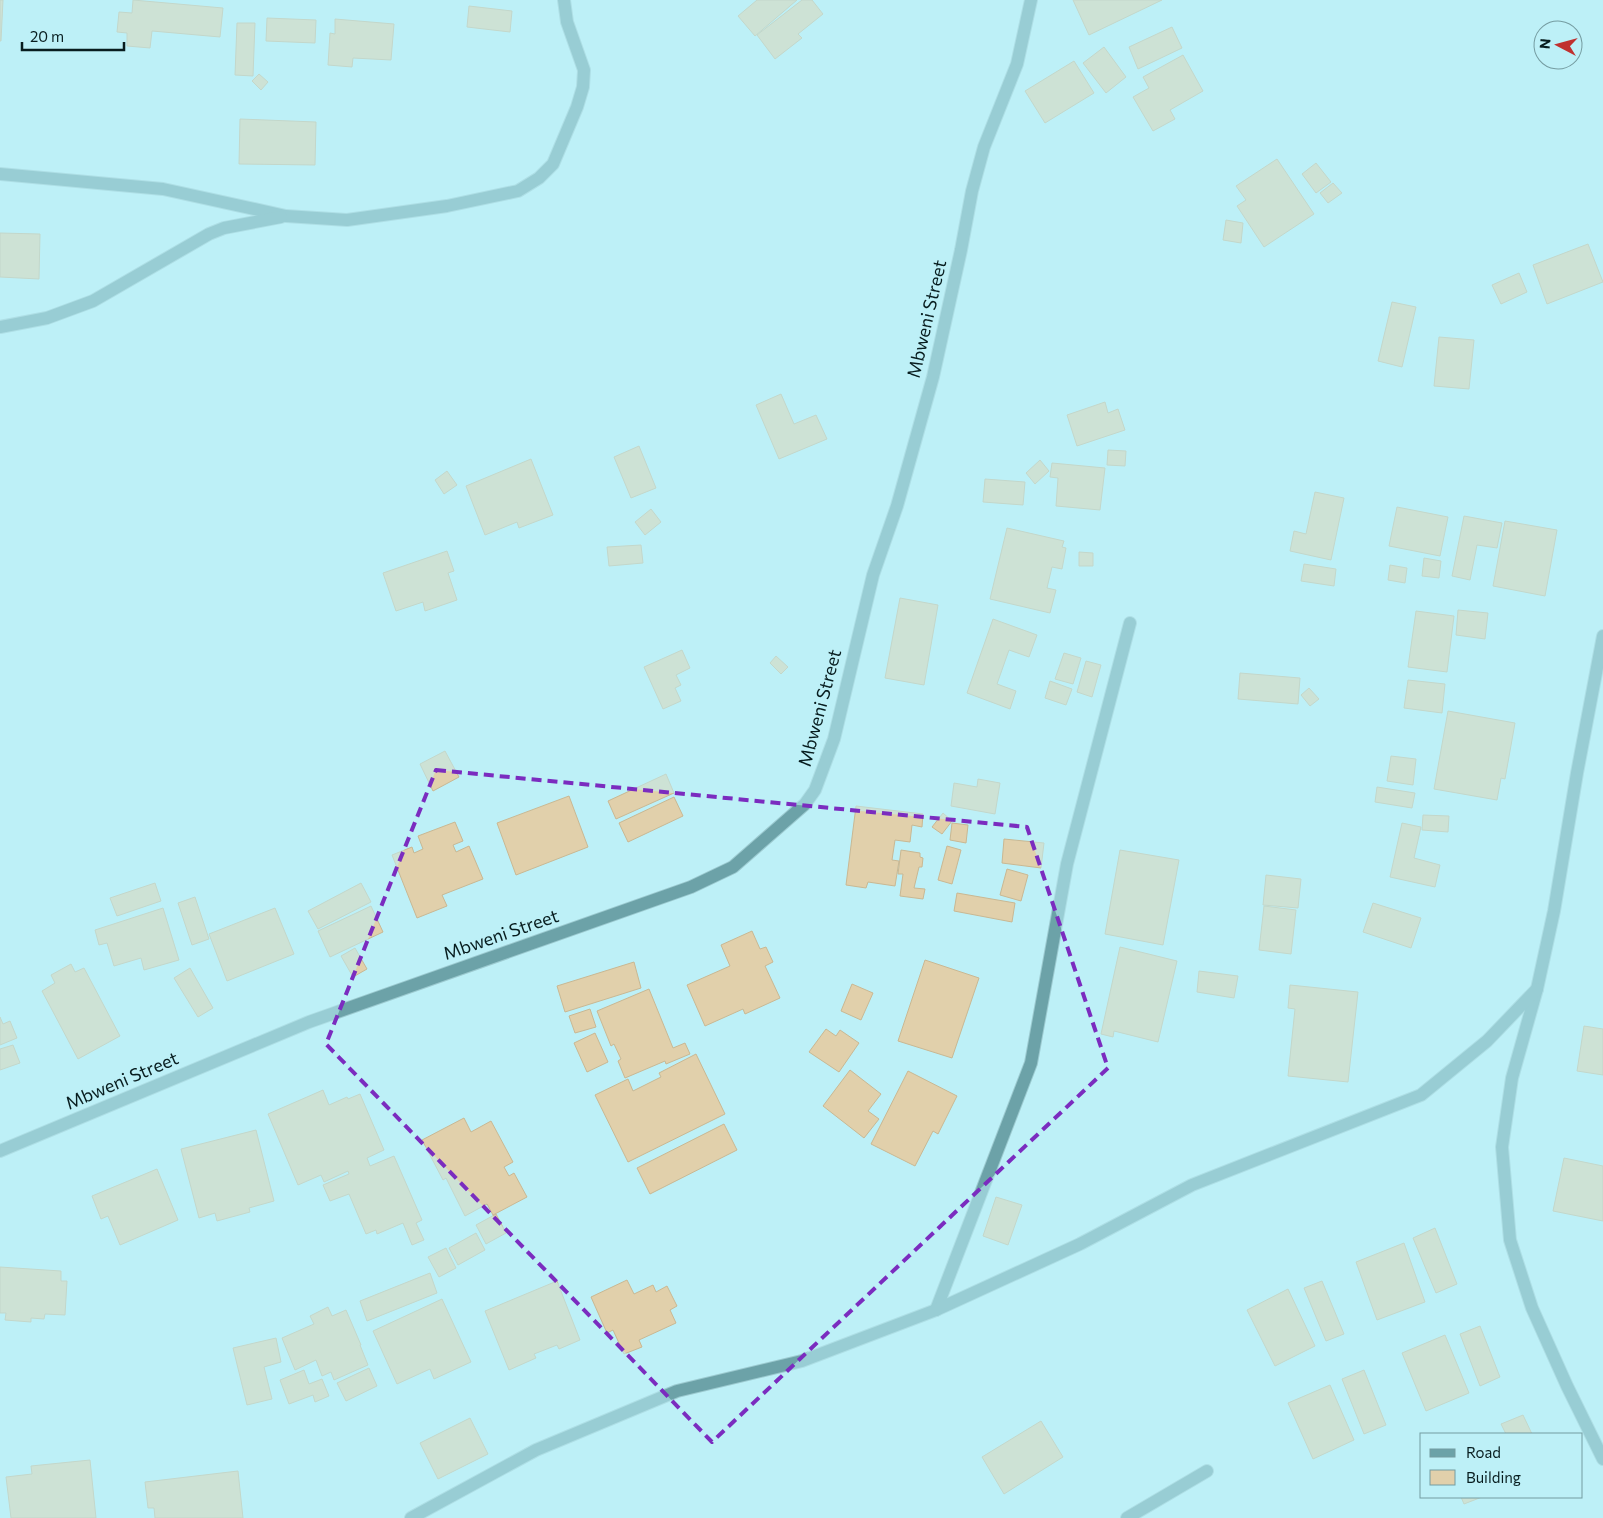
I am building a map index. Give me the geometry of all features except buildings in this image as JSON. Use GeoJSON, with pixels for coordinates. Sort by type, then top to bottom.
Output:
{"type":"FeatureCollection","features":[{"type":"Feature","properties":{"kind":"street"},"geometry":{"type":"LineString","coordinates":[[0,174],[163,190],[286,216],[348,220],[447,206],[518,191],[539,178],[553,164],[577,107],[583,87],[584,70],[567,22],[564,0]]}},
{"type":"Feature","properties":{"kind":"street","name":"Mbweni Street"},"geometry":{"type":"LineString","coordinates":[[0,1152],[309,1022],[691,887],[733,867],[805,804],[815,790],[834,739],[873,575],[897,506],[936,366],[972,191],[984,147],[1017,64],[1032,0]]}},
{"type":"Feature","properties":{"kind":"street"},"geometry":{"type":"LineString","coordinates":[[0,327],[47,318],[93,302],[216,231],[286,216]]}},
{"type":"Feature","properties":{"kind":"street"},"geometry":{"type":"LineString","coordinates":[[936,1310],[1032,1063],[1067,864],[1130,623]]}},
{"type":"Feature","properties":{"kind":"street"},"geometry":{"type":"LineString","coordinates":[[1603,636],[1577,773],[1554,911],[1538,989],[1512,1078],[1502,1148],[1510,1240],[1532,1308],[1567,1386],[1603,1459]]}},
{"type":"Feature","properties":{"kind":"street"},"geometry":{"type":"LineString","coordinates":[[411,1518],[536,1450],[677,1391],[802,1361],[936,1310],[1080,1244],[1192,1185],[1421,1095],[1487,1041],[1538,989]]}},
{"type":"Feature","properties":{"kind":"street"},"geometry":{"type":"LineString","coordinates":[[1127,1518],[1207,1471]]}},
{"type":"Feature","properties":{"kind":"highlighted area"},"geometry":{"type":"Polygon","coordinates":[[[436,770],[1027,827],[1108,1068],[712,1442],[326,1044],[436,770]]]}}]}
